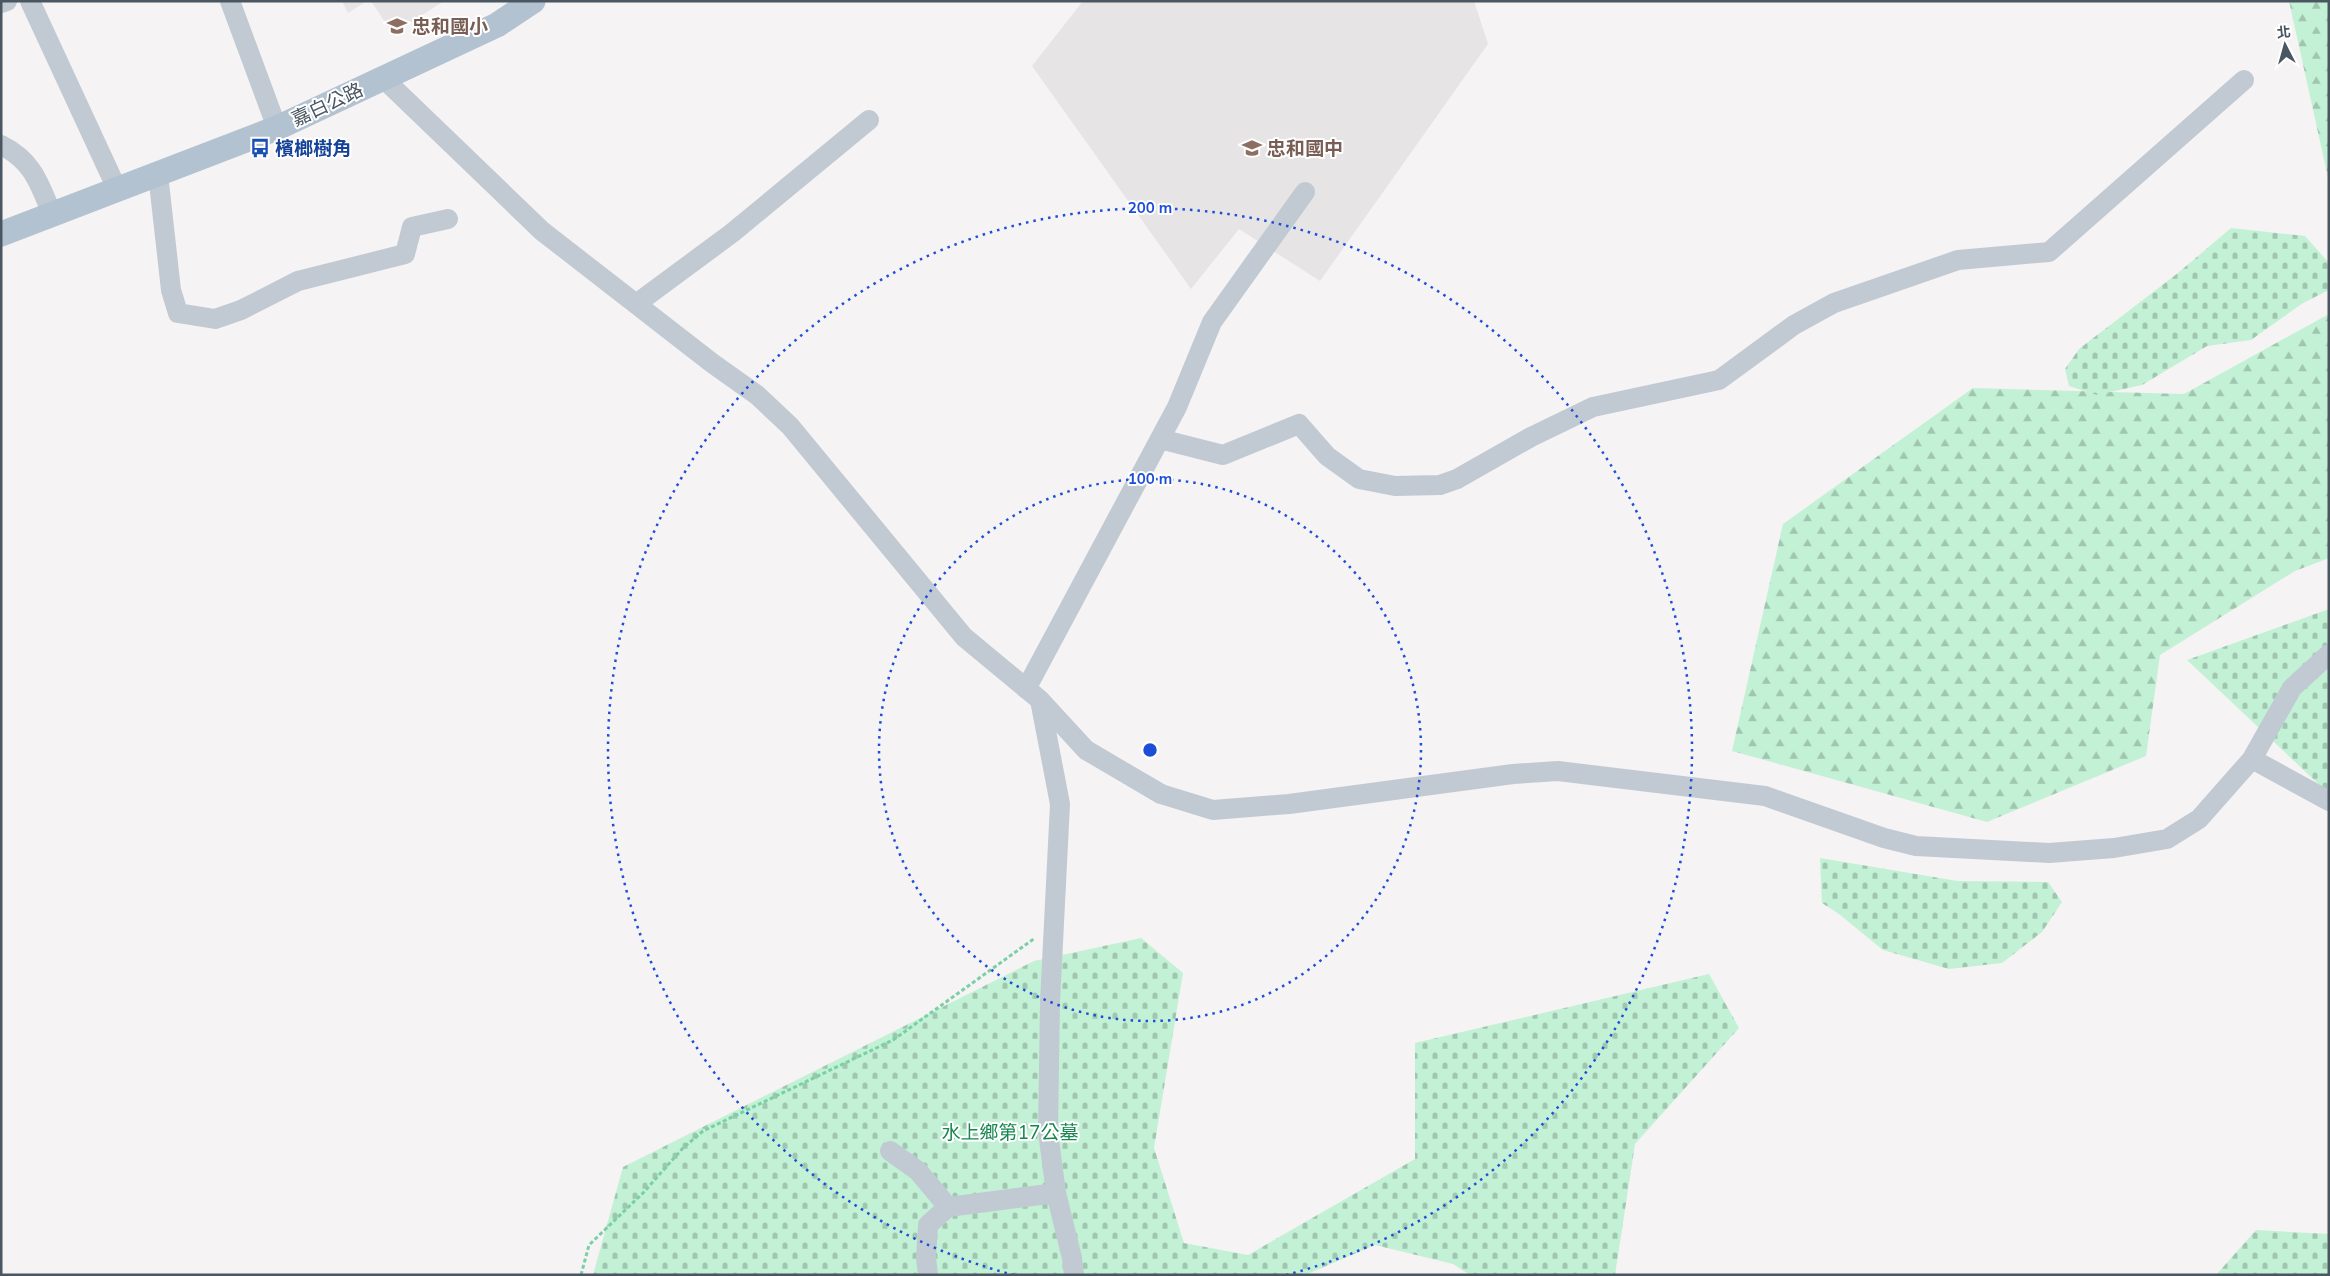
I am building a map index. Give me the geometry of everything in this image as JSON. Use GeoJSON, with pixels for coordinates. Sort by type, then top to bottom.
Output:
{"type":"FeatureCollection","features":[{"type":"Feature","properties":{"kind":"main road","name":"嘉白公路"},"geometry":{"type":"LineString","coordinates":[[1,234],[278,128],[497,25],[533,1]]}},
{"type":"Feature","properties":{"kind":"street"},"geometry":{"type":"LineString","coordinates":[[1,3],[7,1]]}},
{"type":"Feature","properties":{"kind":"street"},"geometry":{"type":"LineString","coordinates":[[30,1],[117,189]]}},
{"type":"Feature","properties":{"kind":"street"},"geometry":{"type":"LineString","coordinates":[[230,1],[278,128]]}},
{"type":"Feature","properties":{"kind":"street"},"geometry":{"type":"LineString","coordinates":[[383,78],[542,231],[712,363],[757,395],[790,426],[964,637],[1033,694],[1086,750],[1161,794],[1213,810],[1289,804],[1513,774],[1558,771],[1765,796],[1884,838],[1916,846],[2048,853],[2114,848],[2167,839],[2199,819],[2252,759],[2292,688],[2329,654]]}},
{"type":"Feature","properties":{"kind":"street"},"geometry":{"type":"LineString","coordinates":[[1160,439],[1223,455],[1299,424],[1326,456],[1359,479],[1395,486],[1440,485],[1457,479],[1531,437],[1593,407],[1719,380],[1794,325],[1834,303],[1958,260],[2049,252],[2244,80]]}},
{"type":"Feature","properties":{"kind":"street"},"geometry":{"type":"LineString","coordinates":[[636,304],[732,233],[869,120]]}},
{"type":"Feature","properties":{"kind":"street"},"geometry":{"type":"LineString","coordinates":[[1,145],[15,152],[34,171],[52,214]]}},
{"type":"Feature","properties":{"kind":"street"},"geometry":{"type":"LineString","coordinates":[[158,174],[171,290],[178,313],[214,319],[241,310],[298,281],[405,254],[412,227],[448,220]]}},
{"type":"Feature","properties":{"kind":"street"},"geometry":{"type":"LineString","coordinates":[[1074,1275],[1072,1258],[1056,1193],[1048,1132],[1050,1002],[1060,804],[1033,694],[1177,407],[1212,322],[1305,192]]}},
{"type":"Feature","properties":{"kind":"street"},"geometry":{"type":"LineString","coordinates":[[2252,759],[2329,801]]}},
{"type":"Feature","properties":{"kind":"street"},"geometry":{"type":"LineString","coordinates":[[890,1151],[918,1171],[948,1207]]}},
{"type":"Feature","properties":{"kind":"street"},"geometry":{"type":"LineString","coordinates":[[928,1275],[926,1258],[928,1225],[948,1207],[1056,1193]]}},
{"type":"Feature","properties":{"kind":"path"},"geometry":{"type":"LineString","coordinates":[[581,1275],[589,1246],[643,1193],[683,1148],[703,1131],[894,1040],[1054,925]]}},
{"type":"Feature","properties":{"kind":"shaded area","name":"忠和國小"},"geometry":{"type":"Polygon","coordinates":[[[342,1],[367,1],[348,13],[342,1]]]}},
{"type":"Feature","properties":{"kind":"shaded area","name":"忠和國小"},"geometry":{"type":"Polygon","coordinates":[[[371,1],[444,1],[393,34],[371,1]]]}},
{"type":"Feature","properties":{"kind":"shaded area","name":"忠和國中"},"geometry":{"type":"Polygon","coordinates":[[[1083,1],[1474,1],[1488,44],[1320,281],[1239,229],[1191,289],[1032,66],[1083,1]]]}},
{"type":"Feature","properties":{"kind":"green space"},"geometry":{"type":"Polygon","coordinates":[[[2289,1],[2329,1],[2329,182],[2289,1]]]}},
{"type":"Feature","properties":{"kind":"green space"},"geometry":{"type":"Polygon","coordinates":[[[2231,228],[2305,236],[2329,263],[2329,290],[2303,303],[2251,340],[2207,346],[2142,385],[2097,395],[2069,386],[2065,369],[2079,349],[2178,273],[2231,228]]]}},
{"type":"Feature","properties":{"kind":"green space"},"geometry":{"type":"Polygon","coordinates":[[[2329,314],[2329,558],[2295,571],[2160,655],[2146,756],[1987,822],[1732,751],[1783,524],[1973,388],[2184,394],[2329,314]]]}},
{"type":"Feature","properties":{"kind":"green space"},"geometry":{"type":"Polygon","coordinates":[[[2329,609],[2329,794],[2187,660],[2329,609]]]}},
{"type":"Feature","properties":{"kind":"green space"},"geometry":{"type":"Polygon","coordinates":[[[1820,858],[1957,881],[2048,882],[2062,902],[2042,932],[2002,963],[1949,969],[1883,950],[1839,914],[1822,903],[1820,858]]]}},
{"type":"Feature","properties":{"kind":"green space","name":"水上鄉第17公墓"},"geometry":{"type":"Polygon","coordinates":[[[1141,938],[1183,973],[1154,1148],[1184,1243],[1248,1255],[1415,1159],[1415,1043],[1709,974],[1739,1028],[1635,1144],[1615,1275],[1470,1275],[1453,1264],[1375,1245],[1305,1275],[593,1275],[623,1167],[1034,961],[1141,938]]]}},
{"type":"Feature","properties":{"kind":"green space"},"geometry":{"type":"Polygon","coordinates":[[[2256,1230],[2329,1234],[2329,1275],[2216,1275],[2256,1230]]]}},
{"type":"Feature","properties":{"kind":"place","name":"忠和國小"},"geometry":{"type":"Point","coordinates":[397,26]}},
{"type":"Feature","properties":{"kind":"place","name":"檳榔樹角"},"geometry":{"type":"Point","coordinates":[260,148]}},
{"type":"Feature","properties":{"kind":"place","name":"忠和國中"},"geometry":{"type":"Point","coordinates":[1252,148]}}]}
